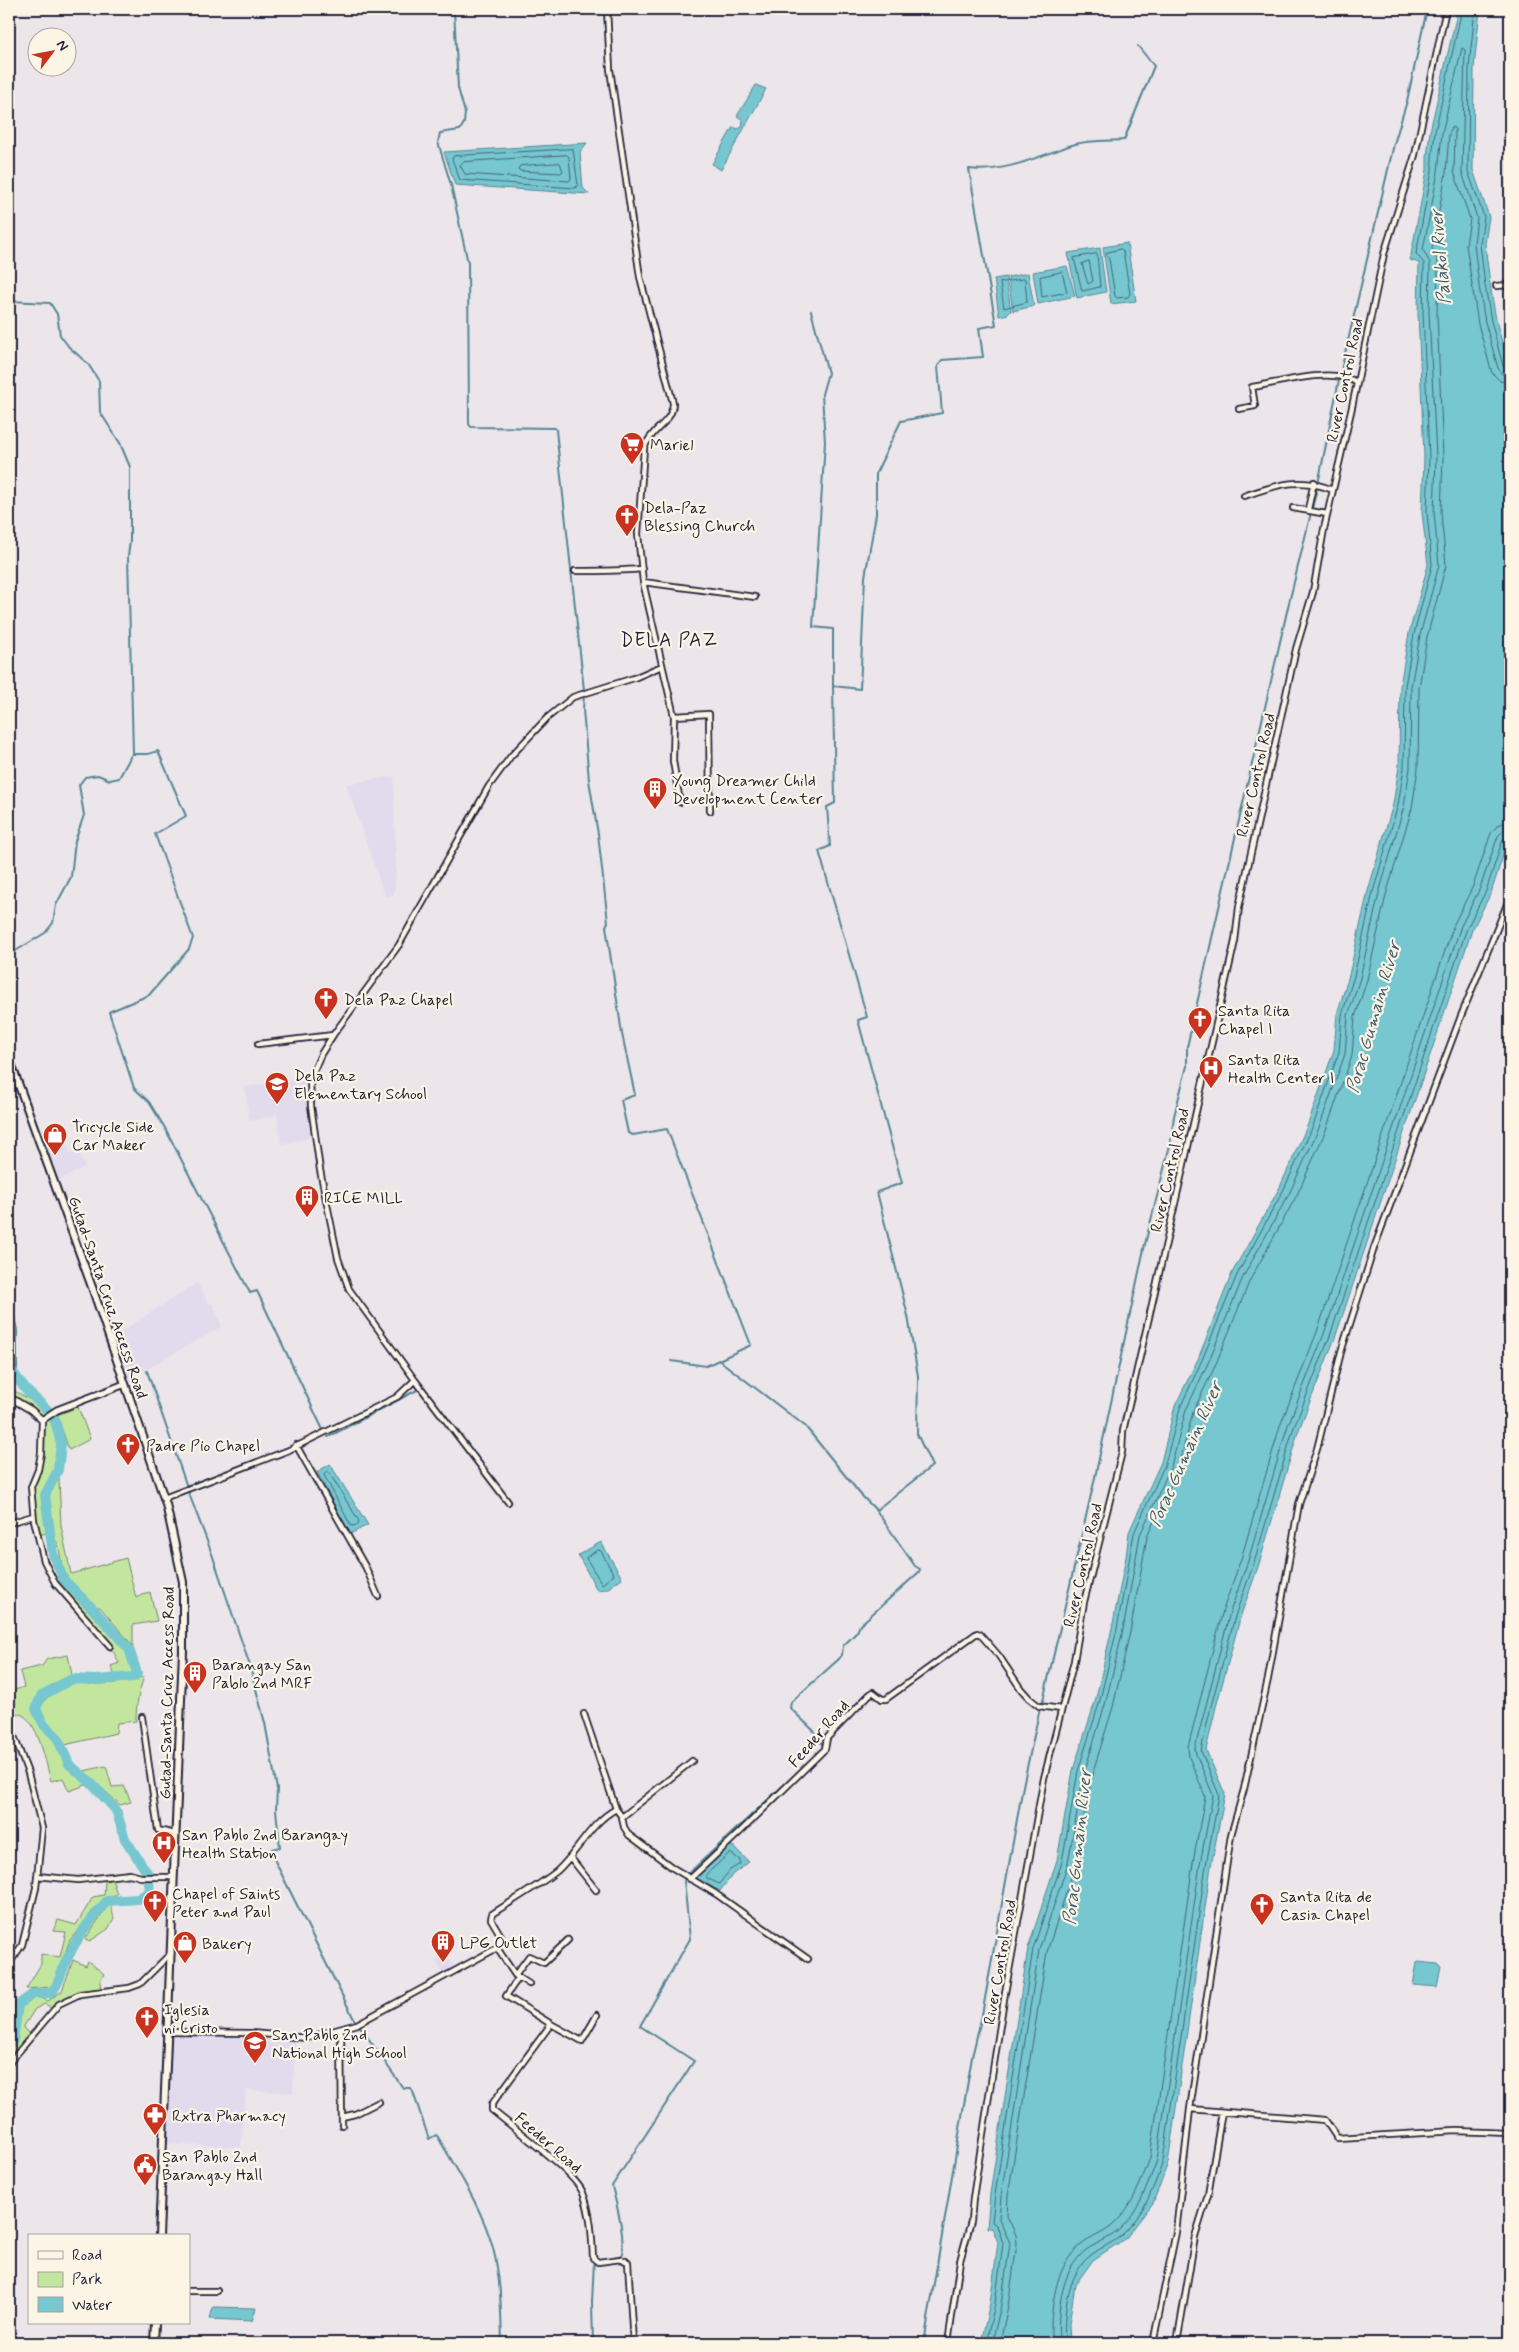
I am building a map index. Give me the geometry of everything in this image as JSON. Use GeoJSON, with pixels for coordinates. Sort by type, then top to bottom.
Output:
{"type":"FeatureCollection","features":[{"type":"Feature","properties":{"kind":"main road","name":"Gutad-Santa Cruz Access Road"},"geometry":{"type":"LineString","coordinates":[[9,1058],[126,1384],[164,1498],[183,1582],[183,1650],[169,2032],[159,2234]]}},
{"type":"Feature","properties":{"kind":"main road"},"geometry":{"type":"LineString","coordinates":[[154,2343],[155,2324]]}},
{"type":"Feature","properties":{"kind":"street"},"geometry":{"type":"LineString","coordinates":[[608,9],[610,69],[640,277],[673,402],[670,417],[649,436],[644,448],[638,534],[643,582],[674,716],[673,760],[680,802]]}},
{"type":"Feature","properties":{"kind":"street","name":"River Control Road"},"geometry":{"type":"LineString","coordinates":[[948,2343],[960,2262],[971,2221],[973,2198],[1015,1940],[1044,1778],[1074,1661],[1084,1602],[1122,1452],[1123,1431],[1235,941],[1239,907],[1296,648],[1313,592],[1327,514],[1384,254],[1415,155],[1446,9]]}},
{"type":"Feature","properties":{"kind":"street"},"geometry":{"type":"LineString","coordinates":[[1496,286],[1510,285]]}},
{"type":"Feature","properties":{"kind":"street"},"geometry":{"type":"LineString","coordinates":[[1240,409],[1255,406],[1252,387],[1320,376],[1340,375],[1357,383]]}},
{"type":"Feature","properties":{"kind":"street"},"geometry":{"type":"LineString","coordinates":[[1308,509],[1314,482]]}},
{"type":"Feature","properties":{"kind":"street"},"geometry":{"type":"LineString","coordinates":[[1244,496],[1283,484],[1314,482],[1333,490]]}},
{"type":"Feature","properties":{"kind":"street"},"geometry":{"type":"LineString","coordinates":[[1293,508],[1308,509],[1327,514]]}},
{"type":"Feature","properties":{"kind":"street"},"geometry":{"type":"LineString","coordinates":[[575,571],[599,570],[606,572],[642,569]]}},
{"type":"Feature","properties":{"kind":"street"},"geometry":{"type":"LineString","coordinates":[[643,582],[755,597]]}},
{"type":"Feature","properties":{"kind":"street"},"geometry":{"type":"LineString","coordinates":[[508,1502],[415,1380],[349,1289],[338,1258],[320,1170],[310,1079],[321,1054],[333,1035],[399,945],[489,786],[528,736],[574,697],[634,678],[662,666]]}},
{"type":"Feature","properties":{"kind":"street"},"geometry":{"type":"LineString","coordinates":[[674,716],[709,714],[710,811]]}},
{"type":"Feature","properties":{"kind":"street"},"geometry":{"type":"LineString","coordinates":[[1153,2343],[1176,2232],[1190,2109],[1231,1835],[1244,1789],[1268,1679],[1299,1504],[1317,1449],[1341,1352],[1374,1248],[1461,1016],[1510,897]]}},
{"type":"Feature","properties":{"kind":"street"},"geometry":{"type":"LineString","coordinates":[[258,1044],[333,1035]]}},
{"type":"Feature","properties":{"kind":"street"},"geometry":{"type":"LineString","coordinates":[[164,1498],[297,1446],[397,1397],[415,1380]]}},
{"type":"Feature","properties":{"kind":"street"},"geometry":{"type":"LineString","coordinates":[[42,1420],[57,1410],[126,1384]]}},
{"type":"Feature","properties":{"kind":"street"},"geometry":{"type":"LineString","coordinates":[[9,1397],[31,1410],[42,1420],[41,1453],[38,1470],[31,1487],[33,1516],[44,1561],[51,1576],[110,1646]]}},
{"type":"Feature","properties":{"kind":"street"},"geometry":{"type":"LineString","coordinates":[[297,1446],[366,1568],[378,1596]]}},
{"type":"Feature","properties":{"kind":"street"},"geometry":{"type":"LineString","coordinates":[[9,1522],[33,1516]]}},
{"type":"Feature","properties":{"kind":"street","name":"Feeder Road"},"geometry":{"type":"LineString","coordinates":[[688,1877],[742,1831],[825,1749],[827,1738],[868,1695],[874,1692],[882,1699],[886,1699],[976,1633],[980,1634],[999,1656],[1020,1689],[1029,1698],[1039,1706],[1061,1709]]}},
{"type":"Feature","properties":{"kind":"street"},"geometry":{"type":"LineString","coordinates":[[584,1714],[616,1809],[630,1835],[808,1960]]}},
{"type":"Feature","properties":{"kind":"street"},"geometry":{"type":"LineString","coordinates":[[142,1717],[158,1830],[175,1834]]}},
{"type":"Feature","properties":{"kind":"street"},"geometry":{"type":"LineString","coordinates":[[9,1723],[28,1773],[42,1828],[38,1876],[22,1945],[9,1964]]}},
{"type":"Feature","properties":{"kind":"street"},"geometry":{"type":"LineString","coordinates":[[622,1817],[692,1761]]}},
{"type":"Feature","properties":{"kind":"street"},"geometry":{"type":"LineString","coordinates":[[169,2032],[251,2033],[308,2038],[357,2024],[497,1948],[502,1936],[491,1919],[492,1914],[556,1871],[570,1857],[583,1837],[616,1809]]}},
{"type":"Feature","properties":{"kind":"street"},"geometry":{"type":"LineString","coordinates":[[570,1857],[596,1890]]}},
{"type":"Feature","properties":{"kind":"street"},"geometry":{"type":"LineString","coordinates":[[38,1876],[78,1880],[130,1874],[144,1877],[174,1877]]}},
{"type":"Feature","properties":{"kind":"street"},"geometry":{"type":"LineString","coordinates":[[568,1940],[544,1963],[529,1956],[506,1996],[551,2024],[582,2040],[597,2015]]}},
{"type":"Feature","properties":{"kind":"street"},"geometry":{"type":"LineString","coordinates":[[497,1948],[517,1976],[529,1984]]}},
{"type":"Feature","properties":{"kind":"street"},"geometry":{"type":"LineString","coordinates":[[9,2063],[59,2004],[80,1994],[129,1988],[140,1984],[171,1953]]}},
{"type":"Feature","properties":{"kind":"street","name":"Feeder Road"},"geometry":{"type":"LineString","coordinates":[[551,2024],[492,2104],[492,2110],[578,2185],[586,2203],[592,2235],[593,2258],[598,2262],[621,2259],[628,2262],[633,2343]]}},
{"type":"Feature","properties":{"kind":"street"},"geometry":{"type":"LineString","coordinates":[[341,2029],[342,2125]]}},
{"type":"Feature","properties":{"kind":"street"},"geometry":{"type":"LineString","coordinates":[[342,2117],[355,2114],[379,2102]]}},
{"type":"Feature","properties":{"kind":"street"},"geometry":{"type":"LineString","coordinates":[[1190,2109],[1325,2120],[1337,2138],[1456,2131],[1510,2133]]}},
{"type":"Feature","properties":{"kind":"street"},"geometry":{"type":"LineString","coordinates":[[1177,2343],[1195,2237],[1208,2195],[1222,2112]]}},
{"type":"Feature","properties":{"kind":"street"},"geometry":{"type":"LineString","coordinates":[[190,2291],[217,2290]]}},
{"type":"Feature","properties":{"kind":"shaded area"},"geometry":{"type":"Polygon","coordinates":[[[394,776],[396,875],[394,895],[385,897],[346,784],[394,776]]]}},
{"type":"Feature","properties":{"kind":"shaded area","name":"Dela Paz Elementary School"},"geometry":{"type":"Polygon","coordinates":[[[304,1078],[311,1138],[281,1144],[277,1115],[249,1121],[245,1087],[304,1078]]]}},
{"type":"Feature","properties":{"kind":"shaded area"},"geometry":{"type":"Polygon","coordinates":[[[67,1144],[71,1153],[80,1155],[85,1167],[58,1181],[45,1145],[52,1147],[67,1144]]]}},
{"type":"Feature","properties":{"kind":"shaded area"},"geometry":{"type":"Polygon","coordinates":[[[197,1283],[209,1304],[212,1303],[222,1326],[135,1376],[129,1383],[112,1337],[197,1283]]]}},
{"type":"Feature","properties":{"kind":"shaded area"},"geometry":{"type":"Polygon","coordinates":[[[447,1953],[455,1970],[444,1975],[435,1960],[447,1953]]]}},
{"type":"Feature","properties":{"kind":"shaded area"},"geometry":{"type":"Polygon","coordinates":[[[172,2033],[218,2033],[296,2038],[293,2093],[246,2090],[241,2147],[167,2144],[172,2033]]]}},
{"type":"Feature","properties":{"kind":"green space"},"geometry":{"type":"Polygon","coordinates":[[[9,1388],[29,1399],[48,1414],[41,1419],[9,1402],[9,1388]]]}},
{"type":"Feature","properties":{"kind":"green space"},"geometry":{"type":"Polygon","coordinates":[[[78,1407],[90,1439],[69,1450],[57,1415],[78,1407]]]}},
{"type":"Feature","properties":{"kind":"green space"},"geometry":{"type":"Polygon","coordinates":[[[50,1419],[58,1445],[55,1468],[43,1496],[48,1533],[37,1535],[31,1487],[39,1471],[42,1424],[50,1419]]]}},
{"type":"Feature","properties":{"kind":"green space"},"geometry":{"type":"Polygon","coordinates":[[[59,1478],[61,1526],[71,1574],[126,1558],[136,1598],[150,1592],[157,1621],[133,1625],[133,1646],[100,1607],[94,1607],[64,1577],[58,1543],[55,1541],[48,1496],[59,1478]]]}},
{"type":"Feature","properties":{"kind":"green space"},"geometry":{"type":"Polygon","coordinates":[[[50,1578],[55,1578],[59,1585],[68,1590],[126,1649],[133,1672],[132,1675],[115,1676],[111,1666],[119,1663],[113,1651],[108,1649],[50,1578]]]}},
{"type":"Feature","properties":{"kind":"green space"},"geometry":{"type":"Polygon","coordinates":[[[68,1655],[72,1675],[53,1684],[37,1695],[34,1710],[40,1725],[54,1738],[66,1767],[89,1784],[69,1791],[63,1778],[51,1781],[38,1736],[29,1721],[22,1715],[9,1711],[9,1692],[24,1687],[20,1671],[42,1666],[47,1659],[68,1655]]]}},
{"type":"Feature","properties":{"kind":"green space"},"geometry":{"type":"Polygon","coordinates":[[[144,1676],[138,1698],[136,1721],[117,1723],[116,1733],[65,1745],[46,1722],[40,1709],[53,1692],[67,1684],[115,1683],[144,1676]]]}},
{"type":"Feature","properties":{"kind":"green space"},"geometry":{"type":"Polygon","coordinates":[[[106,1766],[112,1787],[124,1786],[131,1802],[120,1805],[84,1771],[106,1766]]]}},
{"type":"Feature","properties":{"kind":"green space"},"geometry":{"type":"Polygon","coordinates":[[[112,1879],[117,1894],[103,1900],[70,1940],[52,1987],[26,1989],[41,1964],[41,1954],[60,1957],[66,1932],[53,1931],[58,1920],[76,1925],[93,1897],[104,1895],[105,1881],[112,1879]]]}},
{"type":"Feature","properties":{"kind":"green space"},"geometry":{"type":"Polygon","coordinates":[[[110,1903],[114,1918],[108,1929],[90,1941],[85,1939],[110,1903]]]}},
{"type":"Feature","properties":{"kind":"green space"},"geometry":{"type":"Polygon","coordinates":[[[73,1960],[86,1966],[88,1961],[104,1974],[100,1981],[101,1990],[67,1997],[53,2009],[45,2004],[35,2009],[24,2026],[25,2030],[31,2035],[10,2058],[9,2052],[15,2041],[20,2008],[34,1995],[48,2001],[62,1991],[73,1960]]]}},
{"type":"Feature","properties":{"kind":"water"},"geometry":{"type":"Polygon","coordinates":[[[1458,9],[1480,9],[1474,68],[1473,170],[1489,217],[1485,244],[1490,284],[1496,320],[1510,372],[1510,834],[1491,893],[1472,930],[1335,1338],[1298,1432],[1259,1564],[1241,1615],[1216,1707],[1206,1750],[1225,1794],[1211,1866],[1168,2163],[1153,2203],[1126,2238],[1093,2260],[1075,2285],[1069,2324],[1070,2343],[981,2343],[990,2303],[998,2242],[992,2228],[987,2228],[990,2194],[1028,1948],[1057,1860],[1073,1770],[1095,1702],[1112,1628],[1129,1532],[1161,1462],[1175,1406],[1198,1359],[1232,1273],[1280,1187],[1308,1124],[1334,1050],[1337,1014],[1349,975],[1368,891],[1393,804],[1399,767],[1400,686],[1409,633],[1428,565],[1422,513],[1424,457],[1418,313],[1419,263],[1410,260],[1427,170],[1430,131],[1458,9]]]}},
{"type":"Feature","properties":{"kind":"water"},"geometry":{"type":"Polygon","coordinates":[[[756,85],[766,89],[721,170],[712,164],[733,127],[738,129],[742,127],[743,120],[737,116],[756,85]]]}},
{"type":"Feature","properties":{"kind":"water"},"geometry":{"type":"Polygon","coordinates":[[[587,143],[580,152],[583,188],[589,194],[455,185],[444,152],[587,143]]]}},
{"type":"Feature","properties":{"kind":"water"},"geometry":{"type":"Polygon","coordinates":[[[1127,243],[1136,301],[1111,304],[1103,247],[1127,243]]]}},
{"type":"Feature","properties":{"kind":"water"},"geometry":{"type":"Polygon","coordinates":[[[1100,248],[1106,292],[1077,298],[1068,253],[1100,248]]]}},
{"type":"Feature","properties":{"kind":"water"},"geometry":{"type":"Polygon","coordinates":[[[1067,266],[1075,296],[1038,304],[1033,272],[1067,266]]]}},
{"type":"Feature","properties":{"kind":"water"},"geometry":{"type":"Polygon","coordinates":[[[1028,273],[1034,306],[1013,311],[1008,277],[1028,273]]]}},
{"type":"Feature","properties":{"kind":"water"},"geometry":{"type":"Polygon","coordinates":[[[1006,277],[1011,311],[1008,314],[999,316],[994,279],[1006,277]]]}},
{"type":"Feature","properties":{"kind":"water"},"geometry":{"type":"Polygon","coordinates":[[[330,1464],[368,1525],[350,1534],[317,1472],[330,1464]]]}},
{"type":"Feature","properties":{"kind":"water"},"geometry":{"type":"Polygon","coordinates":[[[601,1542],[622,1578],[607,1589],[597,1590],[578,1555],[601,1542]]]}},
{"type":"Feature","properties":{"kind":"water"},"geometry":{"type":"Polygon","coordinates":[[[730,1846],[733,1846],[749,1862],[733,1874],[720,1891],[695,1878],[730,1846]]]}},
{"type":"Feature","properties":{"kind":"water"},"geometry":{"type":"Polygon","coordinates":[[[1417,1962],[1438,1964],[1441,1967],[1437,1987],[1413,1985],[1417,1962]]]}},
{"type":"Feature","properties":{"kind":"water"},"geometry":{"type":"Polygon","coordinates":[[[213,2307],[256,2308],[252,2321],[210,2319],[213,2307]]]}},
{"type":"Feature","properties":{"kind":"waterway"},"geometry":{"type":"LineString","coordinates":[[454,9],[458,88],[465,113],[464,123],[460,130],[440,133],[438,142],[451,185],[468,263],[469,424],[471,427],[555,428],[556,430],[584,690]]}},
{"type":"Feature","properties":{"kind":"waterway"},"geometry":{"type":"LineString","coordinates":[[1042,1705],[1094,1482],[1145,1244],[1170,1145],[1174,1116],[1187,1066],[1187,1047],[1318,484],[1340,375],[1394,144],[1407,101],[1427,9]]}},
{"type":"Feature","properties":{"kind":"waterway"},"geometry":{"type":"LineString","coordinates":[[876,1510],[932,1466],[917,1434],[918,1376],[908,1316],[877,1192],[902,1183],[858,1020],[867,1017],[819,851],[830,846],[827,807],[835,803],[833,686],[860,689],[865,577],[876,514],[876,473],[901,421],[942,413],[938,366],[942,360],[983,357],[979,328],[996,325],[969,169],[982,170],[1006,167],[1080,143],[1124,140],[1154,66],[1138,46]]}},
{"type":"Feature","properties":{"kind":"waterway"},"geometry":{"type":"LineString","coordinates":[[9,301],[50,303],[57,314],[60,335],[69,347],[88,364],[99,381],[100,412],[120,443],[130,467],[130,541],[128,556],[133,752],[119,778],[110,780],[98,775],[85,777],[79,785],[84,815],[75,841],[71,877],[56,905],[53,923],[45,933],[9,955]]}},
{"type":"Feature","properties":{"kind":"waterway"},"geometry":{"type":"LineString","coordinates":[[811,311],[828,373],[822,394],[825,442],[813,627],[833,629],[833,686]]}},
{"type":"Feature","properties":{"kind":"waterway"},"geometry":{"type":"LineString","coordinates":[[584,694],[583,710],[589,780],[598,834],[608,922],[606,926],[622,1034],[635,1095],[621,1100],[628,1133],[633,1135],[667,1129],[751,1345],[706,1366],[672,1361]]}},
{"type":"Feature","properties":{"kind":"waterway"},"geometry":{"type":"LineString","coordinates":[[132,754],[148,754],[158,751],[186,816],[155,834],[193,938],[189,949],[149,995],[109,1012],[134,1088],[149,1102],[165,1128],[250,1293],[257,1291],[324,1432]]}},
{"type":"Feature","properties":{"kind":"waterway"},"geometry":{"type":"LineString","coordinates":[[9,1294],[17,1330],[17,1374],[20,1383]]}},
{"type":"Feature","properties":{"kind":"waterway"},"geometry":{"type":"LineString","coordinates":[[719,1360],[805,1426],[861,1495],[876,1510],[915,1566],[920,1569],[919,1572],[860,1625],[857,1632],[843,1646],[842,1655],[839,1659],[791,1702],[790,1708],[814,1731],[823,1746],[822,1749]]}},
{"type":"Feature","properties":{"kind":"waterway"},"geometry":{"type":"LineString","coordinates":[[9,1367],[26,1390],[54,1416],[61,1444],[58,1470],[45,1495],[53,1554],[64,1580],[129,1649],[137,1673],[134,1677],[96,1680],[72,1679],[41,1696],[36,1709],[44,1725],[57,1737],[69,1764],[93,1785],[116,1810],[125,1839],[148,1874],[150,1891],[138,1899],[107,1901],[75,1943],[57,1985],[51,1993],[33,1994],[18,2005],[13,2040],[9,2044]]}},
{"type":"Feature","properties":{"kind":"waterway"},"geometry":{"type":"LineString","coordinates":[[147,1371],[187,1487]]}},
{"type":"Feature","properties":{"kind":"waterway"},"geometry":{"type":"LineString","coordinates":[[328,1437],[419,1389]]}},
{"type":"Feature","properties":{"kind":"waterway"},"geometry":{"type":"LineString","coordinates":[[186,1486],[245,1464]]}},
{"type":"Feature","properties":{"kind":"waterway"},"geometry":{"type":"LineString","coordinates":[[188,1491],[212,1554],[249,1663],[265,1723],[277,1789],[276,1810],[280,1847],[272,1849],[273,1857],[356,2023]]}},
{"type":"Feature","properties":{"kind":"waterway"},"geometry":{"type":"LineString","coordinates":[[924,2343],[972,2057],[982,2015],[1023,1786],[1040,1708]]}},
{"type":"Feature","properties":{"kind":"waterway"},"geometry":{"type":"LineString","coordinates":[[593,2343],[594,2261],[619,2256],[622,2254],[623,2246],[612,2186],[694,2061],[640,2026],[690,1939],[684,1881],[689,1873],[804,1766]]}},
{"type":"Feature","properties":{"kind":"waterway"},"geometry":{"type":"LineString","coordinates":[[359,2025],[403,2088],[410,2088],[413,2092],[429,2139],[436,2135],[438,2137],[483,2219],[493,2248],[498,2271],[502,2343]]}},
{"type":"Feature","properties":{"kind":"place","name":"Mariel"},"geometry":{"type":"Point","coordinates":[632,465]}},
{"type":"Feature","properties":{"kind":"place","name":"Dela-Paz Blessing Church"},"geometry":{"type":"Point","coordinates":[627,537]}},
{"type":"Feature","properties":{"kind":"place","name":"Young Dreamer Child Development Center"},"geometry":{"type":"Point","coordinates":[655,810]}},
{"type":"Feature","properties":{"kind":"place","name":"Dela Paz Chapel"},"geometry":{"type":"Point","coordinates":[326,1020]}},
{"type":"Feature","properties":{"kind":"place","name":"Santa Rita Chapel I"},"geometry":{"type":"Point","coordinates":[1200,1040]}},
{"type":"Feature","properties":{"kind":"place","name":"Santa Rita Health Center I"},"geometry":{"type":"Point","coordinates":[1211,1089]}},
{"type":"Feature","properties":{"kind":"place","name":"Dela Paz Elementary School"},"geometry":{"type":"Point","coordinates":[277,1105]}},
{"type":"Feature","properties":{"kind":"place","name":"Tricycle Side Car Maker"},"geometry":{"type":"Point","coordinates":[55,1156]}},
{"type":"Feature","properties":{"kind":"place","name":"RICE MILL"},"geometry":{"type":"Point","coordinates":[307,1218]}},
{"type":"Feature","properties":{"kind":"place","name":"Padre Pio Chapel"},"geometry":{"type":"Point","coordinates":[128,1466]}},
{"type":"Feature","properties":{"kind":"place","name":"Barangay San Pablo 2nd MRF"},"geometry":{"type":"Point","coordinates":[195,1694]}},
{"type":"Feature","properties":{"kind":"place","name":"San Pablo 2nd Barangay Health Station"},"geometry":{"type":"Point","coordinates":[164,1864]}},
{"type":"Feature","properties":{"kind":"place","name":"Chapel of Saints Peter and Paul"},"geometry":{"type":"Point","coordinates":[155,1923]}},
{"type":"Feature","properties":{"kind":"place","name":"Santa Rita de Casia Chapel"},"geometry":{"type":"Point","coordinates":[1262,1926]}},
{"type":"Feature","properties":{"kind":"place","name":"LPG Outlet"},"geometry":{"type":"Point","coordinates":[443,1963]}},
{"type":"Feature","properties":{"kind":"place","name":"Bakery"},"geometry":{"type":"Point","coordinates":[185,1964]}},
{"type":"Feature","properties":{"kind":"place","name":"Iglesia ni Cristo"},"geometry":{"type":"Point","coordinates":[147,2039]}},
{"type":"Feature","properties":{"kind":"place","name":"San Pablo 2nd National High School"},"geometry":{"type":"Point","coordinates":[255,2064]}},
{"type":"Feature","properties":{"kind":"place","name":"Rxtra Pharmacy"},"geometry":{"type":"Point","coordinates":[155,2136]}},
{"type":"Feature","properties":{"kind":"place","name":"San Pablo 2nd Barangay Hall"},"geometry":{"type":"Point","coordinates":[145,2186]}},
{"type":"Feature","properties":{"kind":"district","name":"DELA PAZ"},"geometry":{"type":"Point","coordinates":[669,639]}},
{"type":"Feature","properties":{"kind":"water label","name":"Palakol River"},"geometry":{"type":"Point","coordinates":[1440,257]}},
{"type":"Feature","properties":{"kind":"water label","name":"Porac Gumain River"},"geometry":{"type":"Point","coordinates":[1373,1017]}},
{"type":"Feature","properties":{"kind":"water label","name":"Porac Gumain River"},"geometry":{"type":"Point","coordinates":[1185,1454]}},
{"type":"Feature","properties":{"kind":"water label","name":"Porac Gumain River"},"geometry":{"type":"Point","coordinates":[1077,1847]}}]}
